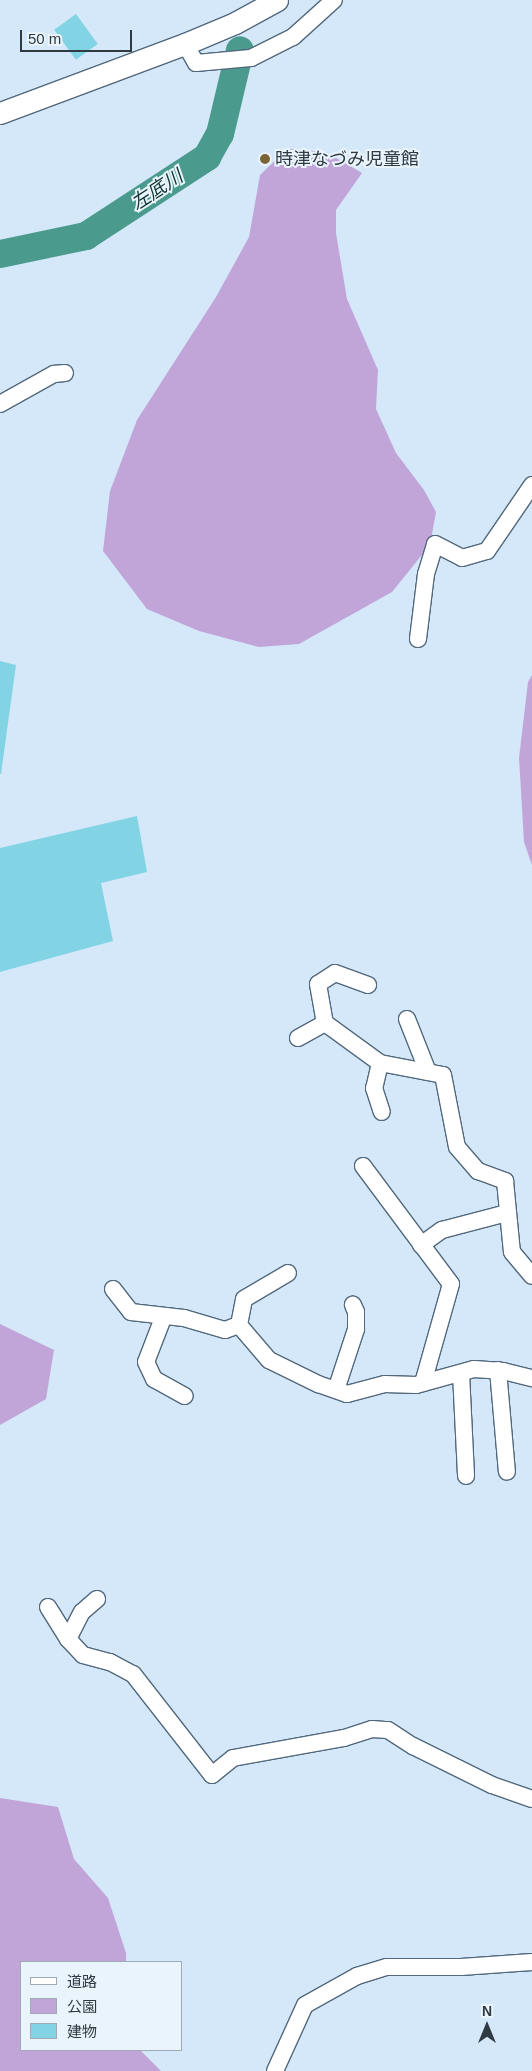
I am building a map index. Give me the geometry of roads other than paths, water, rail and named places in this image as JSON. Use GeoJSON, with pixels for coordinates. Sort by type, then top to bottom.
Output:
{"type":"FeatureCollection","features":[{"type":"Feature","properties":{"kind":"street"},"geometry":{"type":"LineString","coordinates":[[0,112],[185,44],[277,0]]}},
{"type":"Feature","properties":{"kind":"street"},"geometry":{"type":"LineString","coordinates":[[185,44],[196,63],[221,58],[251,58],[293,37],[334,0]]}},
{"type":"Feature","properties":{"kind":"street"},"geometry":{"type":"LineString","coordinates":[[0,404],[54,374],[65,373]]}},
{"type":"Feature","properties":{"kind":"street"},"geometry":{"type":"LineString","coordinates":[[418,640],[426,574],[435,544],[462,558],[487,551],[532,485]]}},
{"type":"Feature","properties":{"kind":"street"},"geometry":{"type":"LineString","coordinates":[[368,985],[335,973],[318,984],[325,1023],[380,1063],[443,1075],[457,1147],[478,1171],[504,1181],[512,1252],[532,1276]]}},
{"type":"Feature","properties":{"kind":"street"},"geometry":{"type":"LineString","coordinates":[[407,1019],[428,1072]]}},
{"type":"Feature","properties":{"kind":"street"},"geometry":{"type":"LineString","coordinates":[[298,1038],[325,1023]]}},
{"type":"Feature","properties":{"kind":"street"},"geometry":{"type":"LineString","coordinates":[[380,1063],[374,1088],[382,1112]]}},
{"type":"Feature","properties":{"kind":"street"},"geometry":{"type":"LineString","coordinates":[[363,1166],[451,1284],[423,1383]]}},
{"type":"Feature","properties":{"kind":"street"},"geometry":{"type":"LineString","coordinates":[[421,1245],[442,1230],[507,1213]]}},
{"type":"Feature","properties":{"kind":"street"},"geometry":{"type":"LineString","coordinates":[[239,1325],[244,1298],[288,1273]]}},
{"type":"Feature","properties":{"kind":"street"},"geometry":{"type":"LineString","coordinates":[[114,1289],[131,1312],[163,1318],[184,1318],[225,1330],[239,1325]]}},
{"type":"Feature","properties":{"kind":"street"},"geometry":{"type":"LineString","coordinates":[[336,1390],[356,1328],[356,1312],[353,1305]]}},
{"type":"Feature","properties":{"kind":"street"},"geometry":{"type":"LineString","coordinates":[[163,1318],[146,1362],[154,1379],[185,1396]]}},
{"type":"Feature","properties":{"kind":"street"},"geometry":{"type":"LineString","coordinates":[[239,1325],[268,1360],[347,1394],[385,1384],[423,1383],[474,1369],[498,1370],[532,1378]]}},
{"type":"Feature","properties":{"kind":"street"},"geometry":{"type":"LineString","coordinates":[[498,1370],[508,1472]]}},
{"type":"Feature","properties":{"kind":"street"},"geometry":{"type":"LineString","coordinates":[[461,1373],[466,1476]]}},
{"type":"Feature","properties":{"kind":"street"},"geometry":{"type":"LineString","coordinates":[[68,1639],[82,1612],[97,1599]]}},
{"type":"Feature","properties":{"kind":"street"},"geometry":{"type":"LineString","coordinates":[[48,1607],[68,1639],[83,1655],[110,1662],[132,1674],[212,1776],[233,1758],[344,1738],[372,1729],[388,1730],[413,1746],[492,1785],[532,1799]]}},
{"type":"Feature","properties":{"kind":"street"},"geometry":{"type":"LineString","coordinates":[[275,2071],[305,2005],[357,1976],[387,1967],[461,1967],[532,1962]]}},
{"type":"Feature","properties":{"kind":"waterway","name":"左底川"},"geometry":{"type":"LineString","coordinates":[[0,254],[86,236],[207,157],[220,134],[240,50]]}},
{"type":"Feature","properties":{"kind":"place","name":"時津なづみ児童館"},"geometry":{"type":"Point","coordinates":[265,159]}}]}
